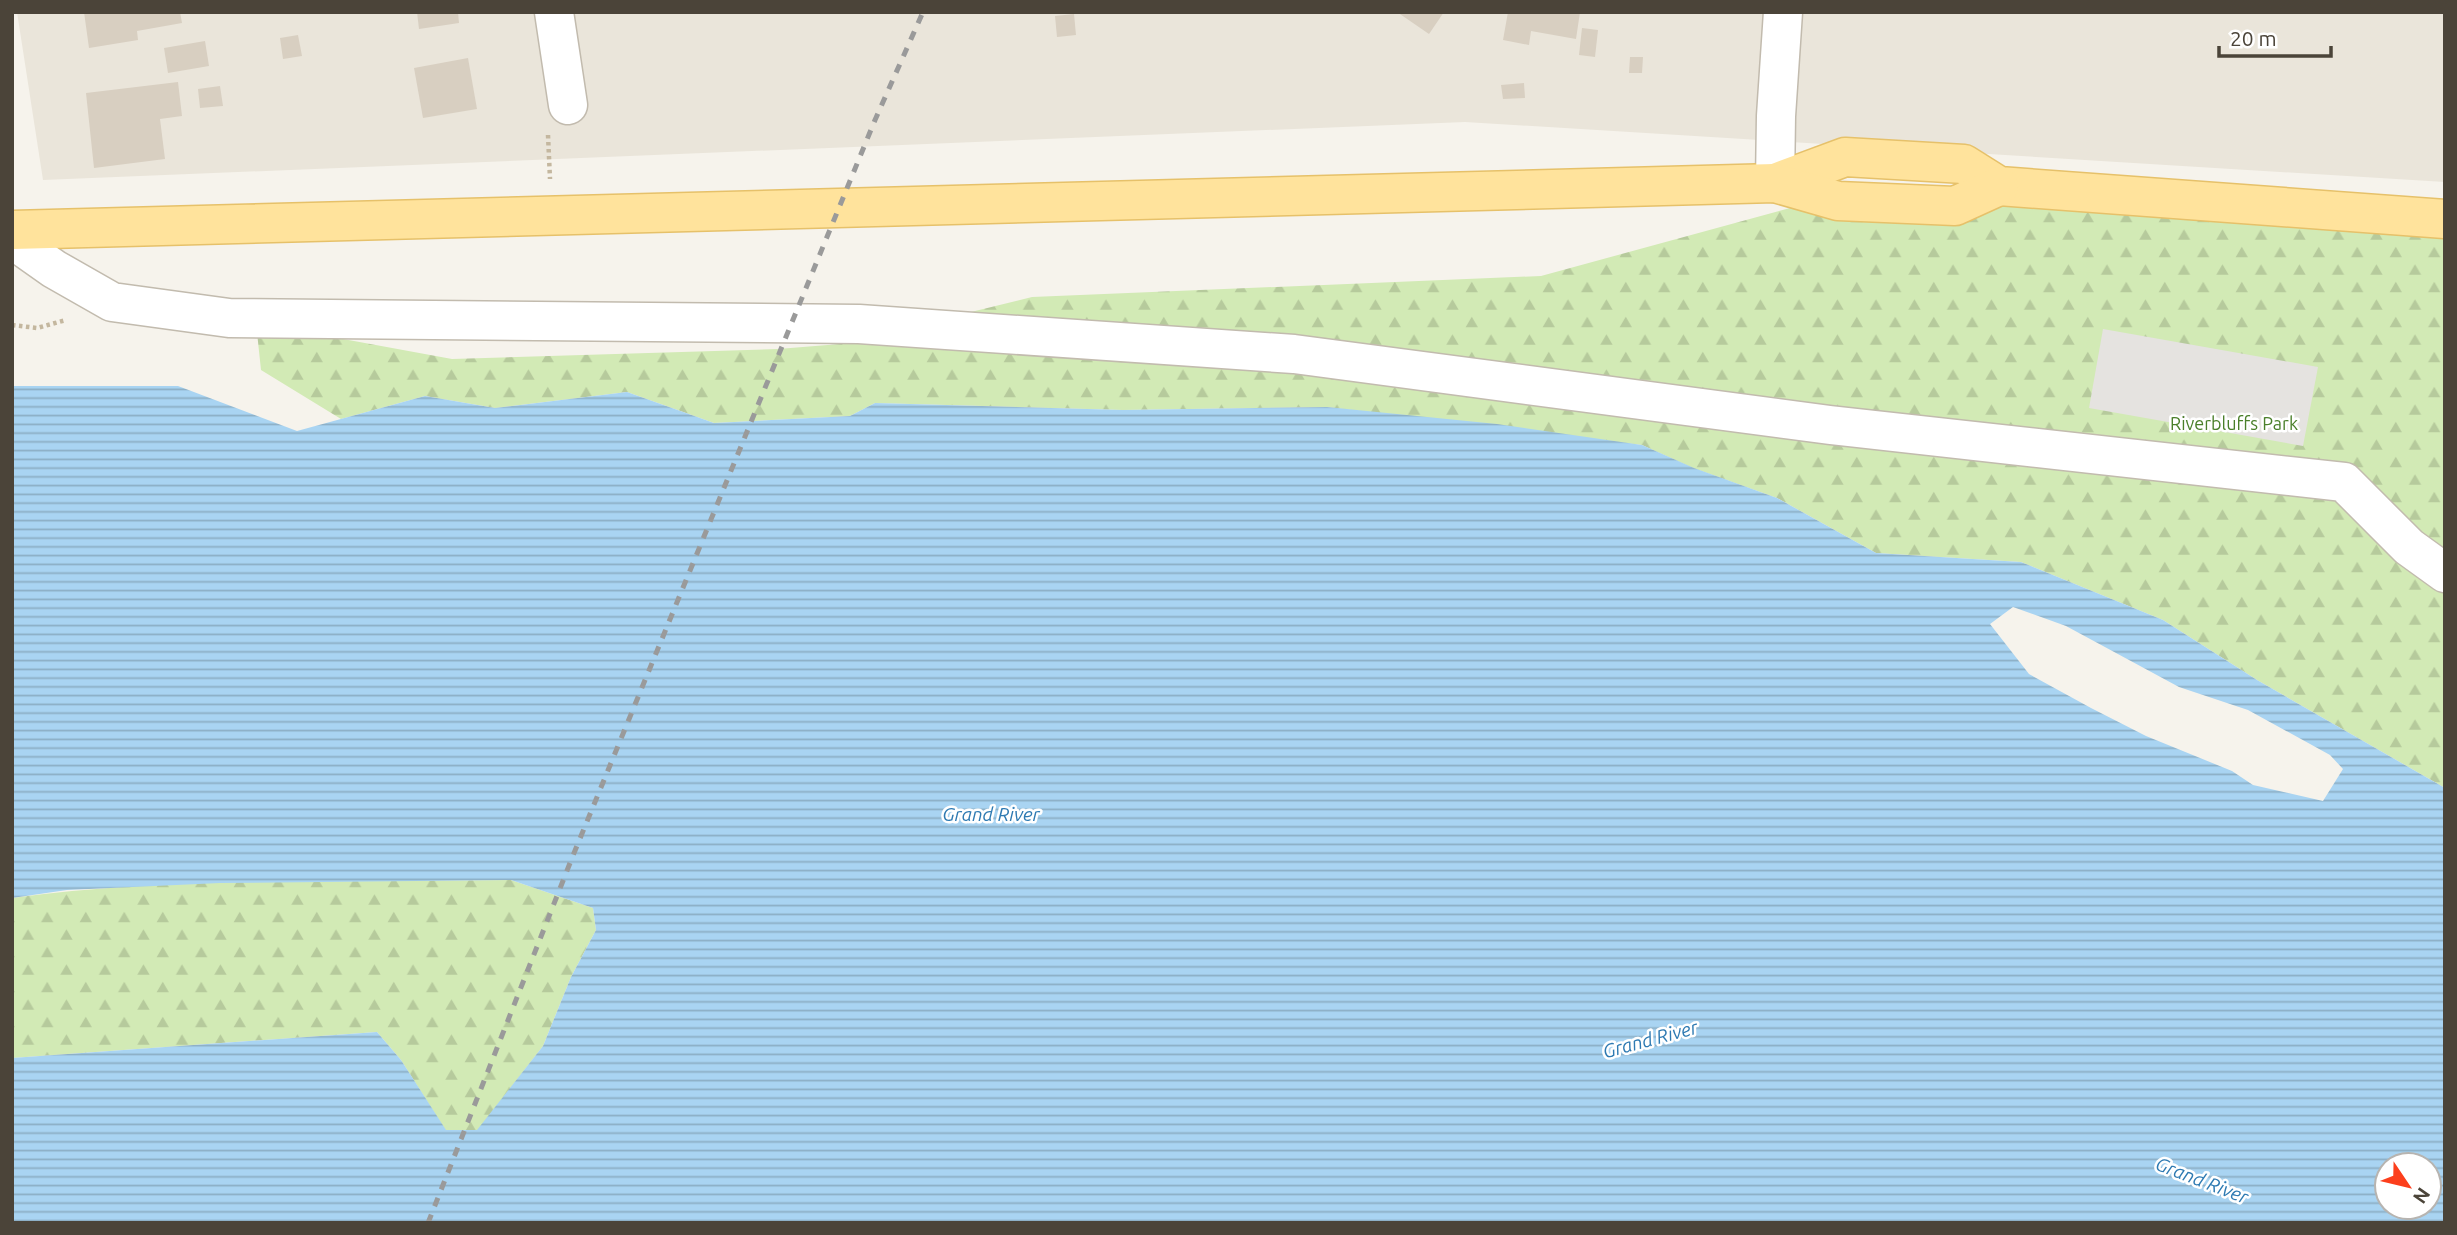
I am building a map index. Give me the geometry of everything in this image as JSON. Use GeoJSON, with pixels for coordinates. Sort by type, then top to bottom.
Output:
{"type":"FeatureCollection","features":[{"type":"Feature","properties":{"kind":"main road"},"geometry":{"type":"LineString","coordinates":[[12,231],[1775,183],[1845,157],[1964,164],[1999,186],[2445,219]]}},
{"type":"Feature","properties":{"kind":"street"},"geometry":{"type":"LineString","coordinates":[[554,12],[558,115]]}},
{"type":"Feature","properties":{"kind":"street"},"geometry":{"type":"LineString","coordinates":[[1775,183],[1776,116],[1783,12]]}},
{"type":"Feature","properties":{"kind":"street"},"geometry":{"type":"LineString","coordinates":[[12,231],[20,244],[43,261],[111,302],[229,318],[859,324],[1294,354],[1830,425],[2344,482],[2409,547],[2445,573]]}},
{"type":"Feature","properties":{"kind":"path"},"geometry":{"type":"LineString","coordinates":[[550,180],[558,115]]}},
{"type":"Feature","properties":{"kind":"shaded area"},"geometry":{"type":"Polygon","coordinates":[[[17,12],[2445,12],[2445,182],[1465,122],[43,180],[17,12]]]}},
{"type":"Feature","properties":{"kind":"shaded area"},"geometry":{"type":"Polygon","coordinates":[[[2103,329],[2318,367],[2303,446],[2089,408],[2103,329]]]}},
{"type":"Feature","properties":{"kind":"green space","name":"Riverbluffs Park"},"geometry":{"type":"Polygon","coordinates":[[[1909,203],[2445,223],[2445,788],[2257,680],[2163,620],[2021,562],[1876,553],[1777,498],[1693,468],[1642,445],[1327,407],[1123,410],[875,403],[850,416],[714,423],[627,392],[495,408],[425,396],[341,419],[261,370],[256,323],[452,359],[778,349],[840,344],[1032,297],[1541,276],[1801,205],[1909,203]]]}},
{"type":"Feature","properties":{"kind":"green space"},"geometry":{"type":"Polygon","coordinates":[[[511,880],[593,908],[596,930],[571,977],[543,1046],[478,1130],[446,1131],[401,1060],[377,1032],[12,1058],[12,898],[198,883],[511,880]]]}},
{"type":"Feature","properties":{"kind":"water","name":"Grand River"},"geometry":{"type":"Polygon","coordinates":[[[12,386],[178,386],[297,431],[425,396],[495,408],[627,392],[714,423],[850,416],[875,403],[1123,410],[1327,407],[1497,424],[1642,445],[1694,468],[1777,498],[1876,553],[2021,562],[2163,620],[2257,680],[2445,788],[2445,1223],[12,1223],[12,1058],[377,1032],[401,1060],[446,1130],[477,1130],[543,1046],[571,977],[596,930],[593,908],[511,880],[220,883],[67,890],[12,898],[12,386]],[[2013,607],[1990,624],[2029,674],[2146,736],[2232,771],[2253,785],[2323,801],[2343,769],[2330,755],[2248,710],[2179,687],[2066,626],[2013,607]]]}},
{"type":"Feature","properties":{"kind":"building"},"geometry":{"type":"Polygon","coordinates":[[[84,12],[180,12],[182,23],[137,31],[138,40],[89,48],[84,12]]]}},
{"type":"Feature","properties":{"kind":"building"},"geometry":{"type":"Polygon","coordinates":[[[417,12],[458,12],[459,23],[419,29],[417,12]]]}},
{"type":"Feature","properties":{"kind":"building"},"geometry":{"type":"Polygon","coordinates":[[[1397,12],[1444,12],[1429,34],[1397,12]]]}},
{"type":"Feature","properties":{"kind":"building"},"geometry":{"type":"Polygon","coordinates":[[[1508,12],[1580,12],[1576,39],[1531,31],[1529,45],[1503,40],[1508,12]]]}},
{"type":"Feature","properties":{"kind":"building"},"geometry":{"type":"Polygon","coordinates":[[[1074,14],[1076,35],[1057,37],[1055,16],[1074,14]]]}},
{"type":"Feature","properties":{"kind":"building"},"geometry":{"type":"Polygon","coordinates":[[[1582,28],[1598,30],[1595,57],[1579,55],[1582,28]]]}},
{"type":"Feature","properties":{"kind":"building"},"geometry":{"type":"Polygon","coordinates":[[[298,35],[302,56],[283,59],[280,38],[298,35]]]}},
{"type":"Feature","properties":{"kind":"building"},"geometry":{"type":"Polygon","coordinates":[[[205,41],[209,66],[168,73],[164,48],[205,41]]]}},
{"type":"Feature","properties":{"kind":"building"},"geometry":{"type":"Polygon","coordinates":[[[1630,57],[1643,57],[1642,73],[1629,73],[1630,57]]]}},
{"type":"Feature","properties":{"kind":"building"},"geometry":{"type":"Polygon","coordinates":[[[468,58],[477,109],[423,118],[414,68],[468,58]]]}},
{"type":"Feature","properties":{"kind":"building"},"geometry":{"type":"Polygon","coordinates":[[[178,82],[182,116],[160,119],[165,159],[94,168],[86,93],[178,82]]]}},
{"type":"Feature","properties":{"kind":"building"},"geometry":{"type":"Polygon","coordinates":[[[1524,83],[1525,98],[1503,99],[1501,85],[1524,83]]]}},
{"type":"Feature","properties":{"kind":"building"},"geometry":{"type":"Polygon","coordinates":[[[220,86],[223,106],[200,108],[198,89],[220,86]]]}},
{"type":"Feature","properties":{"kind":"railway"},"geometry":{"type":"LineString","coordinates":[[428,1223],[572,858],[875,120],[923,12]]}}]}
